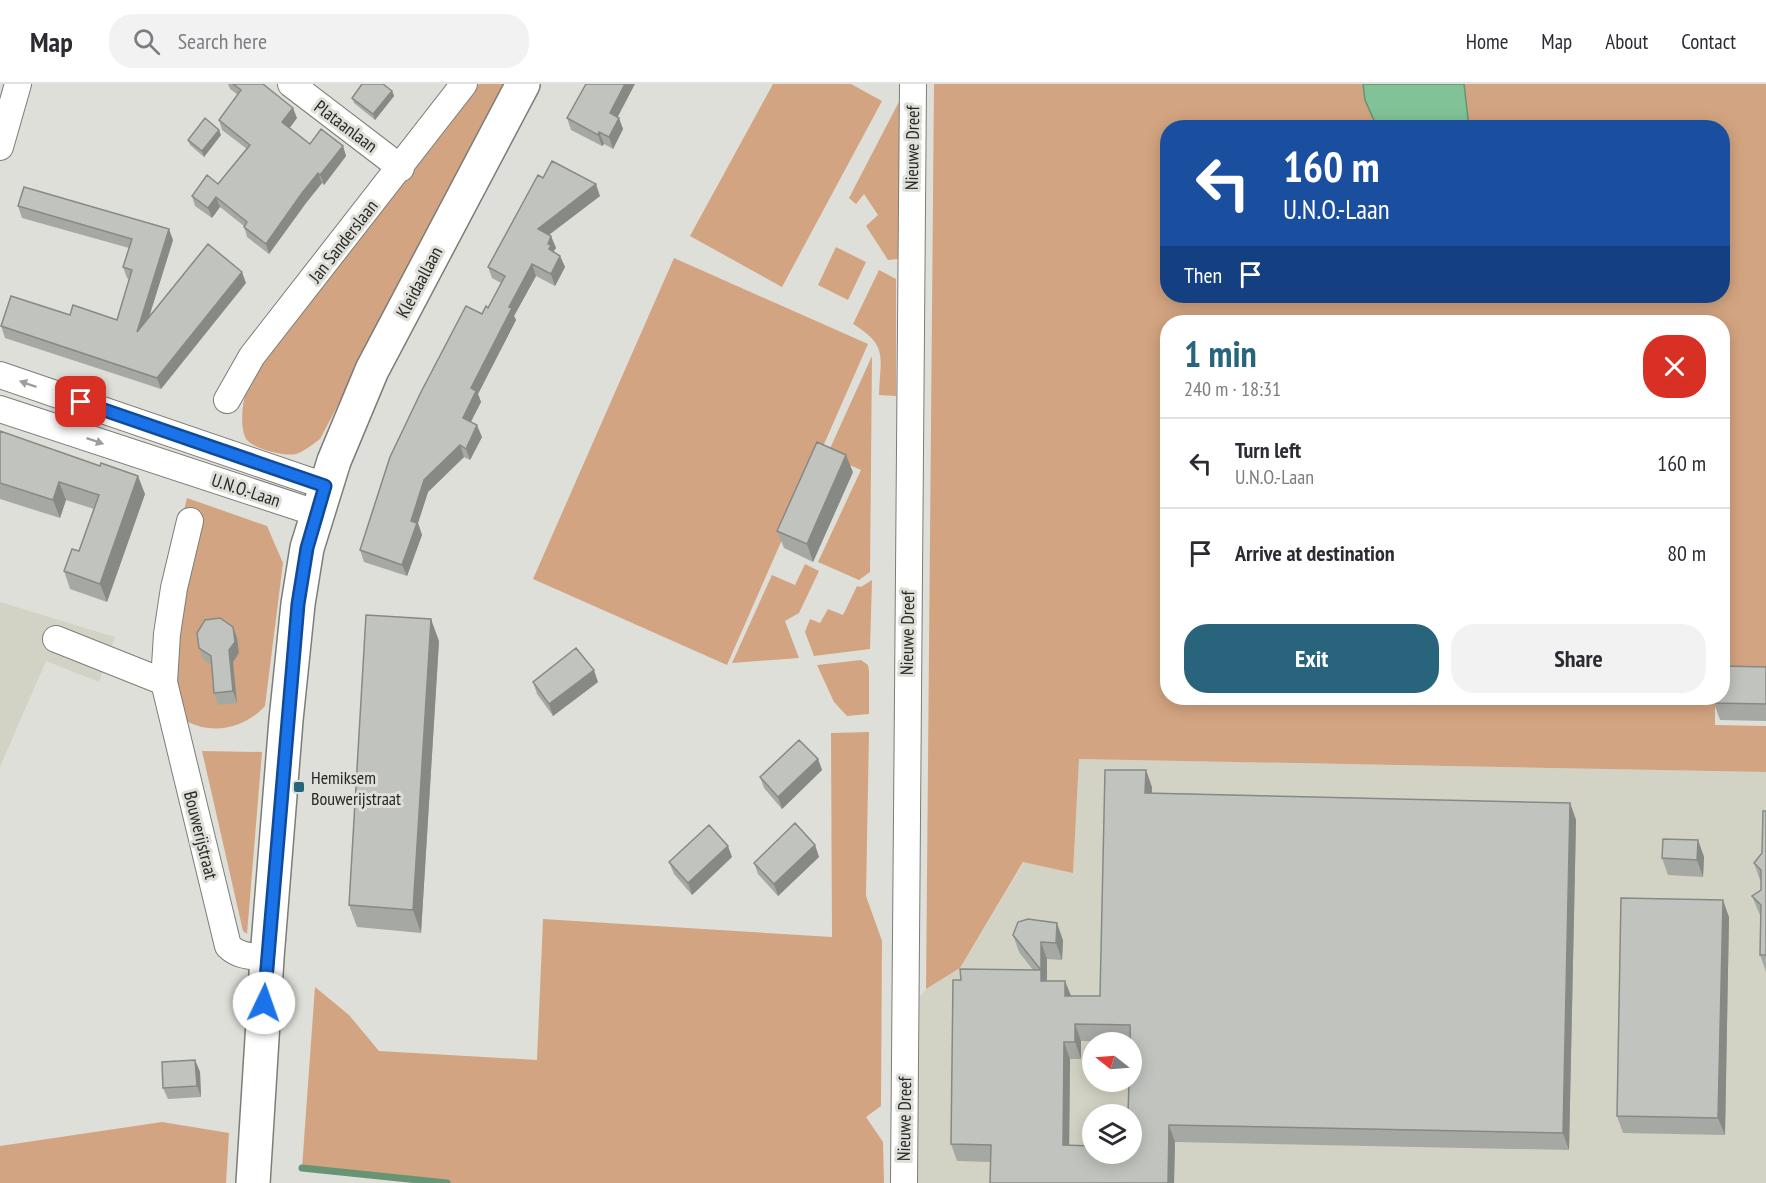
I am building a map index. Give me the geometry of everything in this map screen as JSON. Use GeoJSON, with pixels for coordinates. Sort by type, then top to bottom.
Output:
{"type":"FeatureCollection","features":[{"type":"Feature","properties":{"kind":"street"},"geometry":{"type":"LineString","coordinates":[[0,147],[18,84]]}},
{"type":"Feature","properties":{"kind":"street","name":"Plataanlaan"},"geometry":{"type":"LineString","coordinates":[[291,84],[401,168]]}},
{"type":"Feature","properties":{"kind":"street","name":"Jan Sanderslaan"},"geometry":{"type":"LineString","coordinates":[[227,400],[252,356],[401,168],[464,84]]}},
{"type":"Feature","properties":{"kind":"street","name":"Kleidaallaan"},"geometry":{"type":"LineString","coordinates":[[321,499],[372,370],[523,84]]}},
{"type":"Feature","properties":{"kind":"street","name":"Nieuwe Dreef"},"geometry":{"type":"LineString","coordinates":[[904,1183],[913,84]]}},
{"type":"Feature","properties":{"kind":"street","name":"U.N.O.-Laan"},"geometry":{"type":"LineString","coordinates":[[0,375],[188,438],[321,499]]}},
{"type":"Feature","properties":{"kind":"street","name":"U.N.O.-Laan"},"geometry":{"type":"LineString","coordinates":[[0,409],[177,468],[321,499]]}},
{"type":"Feature","properties":{"kind":"street"},"geometry":{"type":"LineString","coordinates":[[177,468],[188,438]]}},
{"type":"Feature","properties":{"kind":"street"},"geometry":{"type":"LineString","coordinates":[[253,1183],[267,958],[295,627],[303,571],[321,499]]}},
{"type":"Feature","properties":{"kind":"street","name":"Bouwerijstraat"},"geometry":{"type":"LineString","coordinates":[[190,521],[166,634],[164,682],[228,946],[234,952],[246,956],[267,958]]}},
{"type":"Feature","properties":{"kind":"street"},"geometry":{"type":"LineString","coordinates":[[56,639],[164,682]]}},
{"type":"Feature","properties":{"kind":"shaded area"},"geometry":{"type":"Polygon","coordinates":[[[479,84],[508,84],[320,439],[303,451],[291,455],[268,451],[253,445],[245,437],[242,422],[245,396],[252,372],[479,84]]]}},
{"type":"Feature","properties":{"kind":"shaded area"},"geometry":{"type":"Polygon","coordinates":[[[773,84],[851,84],[882,101],[782,287],[690,236],[773,84]]]}},
{"type":"Feature","properties":{"kind":"shaded area"},"geometry":{"type":"Polygon","coordinates":[[[934,84],[1363,84],[1365,100],[1374,120],[1160,120],[1160,303],[1730,303],[1730,120],[1468,120],[1464,84],[1766,84],[1766,679],[1730,678],[1730,315],[1160,315],[1160,705],[1715,705],[1715,725],[1766,726],[1766,772],[1079,759],[1073,873],[1023,862],[960,968],[926,989],[934,84]]]}},
{"type":"Feature","properties":{"kind":"shaded area"},"geometry":{"type":"Polygon","coordinates":[[[1363,84],[1464,84],[1468,120],[1374,120],[1365,100],[1363,84]]]}},
{"type":"Feature","properties":{"kind":"shaded area"},"geometry":{"type":"Polygon","coordinates":[[[903,94],[903,269],[898,268],[898,259],[888,260],[866,226],[878,215],[864,194],[856,204],[849,198],[903,94]]]}},
{"type":"Feature","properties":{"kind":"shaded area"},"geometry":{"type":"Polygon","coordinates":[[[836,247],[866,262],[848,300],[818,285],[836,247]]]}},
{"type":"Feature","properties":{"kind":"shaded area"},"geometry":{"type":"Polygon","coordinates":[[[674,258],[868,344],[727,665],[533,579],[674,258]]]}},
{"type":"Feature","properties":{"kind":"shaded area"},"geometry":{"type":"Polygon","coordinates":[[[879,270],[896,279],[896,396],[879,395],[880,354],[872,339],[853,324],[879,270]]]}},
{"type":"Feature","properties":{"kind":"shaded area"},"geometry":{"type":"Polygon","coordinates":[[[872,356],[870,572],[859,580],[818,562],[861,470],[827,455],[872,356]]]}},
{"type":"Feature","properties":{"kind":"shaded area"},"geometry":{"type":"Polygon","coordinates":[[[187,498],[267,526],[283,563],[265,706],[257,714],[238,725],[207,728],[186,721],[178,691],[176,664],[196,514],[184,510],[187,498]]]}},
{"type":"Feature","properties":{"kind":"shaded area"},"geometry":{"type":"Polygon","coordinates":[[[805,564],[819,571],[799,613],[785,621],[799,658],[732,663],[772,575],[795,585],[805,564]]]}},
{"type":"Feature","properties":{"kind":"shaded area"},"geometry":{"type":"Polygon","coordinates":[[[872,580],[870,649],[814,656],[805,632],[810,619],[820,623],[828,609],[843,615],[857,586],[861,587],[872,580]]]}},
{"type":"Feature","properties":{"kind":"shaded area"},"geometry":{"type":"Polygon","coordinates":[[[0,602],[115,637],[99,682],[46,661],[0,767],[0,602]]]}},
{"type":"Feature","properties":{"kind":"shaded area"},"geometry":{"type":"Polygon","coordinates":[[[861,660],[868,665],[869,671],[869,714],[847,716],[834,702],[817,665],[861,660]]]}},
{"type":"Feature","properties":{"kind":"shaded area"},"geometry":{"type":"Polygon","coordinates":[[[869,732],[866,896],[882,941],[881,1106],[866,1117],[883,1142],[884,1183],[447,1183],[302,1168],[315,987],[349,1015],[379,1051],[537,1060],[543,919],[832,937],[831,733],[869,732]]]}},
{"type":"Feature","properties":{"kind":"shaded area"},"geometry":{"type":"Polygon","coordinates":[[[202,751],[262,752],[247,934],[243,931],[202,751]]]}},
{"type":"Feature","properties":{"kind":"shaded area"},"geometry":{"type":"Polygon","coordinates":[[[1079,759],[1766,772],[1766,1183],[903,1183],[907,1012],[926,989],[960,968],[1024,862],[1073,872],[1079,759]]]}},
{"type":"Feature","properties":{"kind":"shaded area"},"geometry":{"type":"Polygon","coordinates":[[[162,1122],[229,1133],[226,1183],[0,1183],[0,1146],[162,1122]]]}},
{"type":"Feature","properties":{"kind":"building"},"geometry":{"type":"Polygon","coordinates":[[[233,84],[263,84],[293,108],[282,122],[310,144],[321,129],[343,146],[302,193],[266,244],[244,227],[247,222],[216,197],[208,208],[192,196],[207,175],[218,184],[250,145],[219,120],[241,90],[233,84]]]}},
{"type":"Feature","properties":{"kind":"building"},"geometry":{"type":"Polygon","coordinates":[[[362,84],[383,84],[392,91],[373,114],[352,98],[362,84]]]}},
{"type":"Feature","properties":{"kind":"building"},"geometry":{"type":"Polygon","coordinates":[[[586,84],[625,84],[610,113],[619,118],[609,137],[599,132],[598,135],[567,118],[586,84]]]}},
{"type":"Feature","properties":{"kind":"building"},"geometry":{"type":"Polygon","coordinates":[[[205,118],[219,130],[202,151],[188,140],[205,118]]]}},
{"type":"Feature","properties":{"kind":"building"},"geometry":{"type":"Polygon","coordinates":[[[552,161],[596,184],[538,229],[551,236],[549,249],[560,256],[551,274],[532,264],[509,307],[512,308],[471,388],[476,391],[463,418],[477,425],[466,449],[460,445],[424,480],[411,521],[417,523],[402,565],[360,550],[390,457],[421,392],[466,306],[482,314],[486,306],[488,308],[505,276],[488,267],[538,175],[543,178],[552,161]]]}},
{"type":"Feature","properties":{"kind":"building"},"geometry":{"type":"Polygon","coordinates":[[[24,187],[169,229],[137,332],[208,244],[242,272],[157,378],[1,326],[11,296],[70,315],[73,305],[117,320],[132,270],[123,267],[132,239],[18,206],[24,187]]]}},
{"type":"Feature","properties":{"kind":"building"},"geometry":{"type":"Polygon","coordinates":[[[0,431],[100,466],[101,463],[138,476],[100,584],[64,571],[72,549],[79,551],[99,495],[59,482],[53,500],[0,483],[0,431]]]}},
{"type":"Feature","properties":{"kind":"building"},"geometry":{"type":"Polygon","coordinates":[[[817,442],[846,455],[807,544],[777,531],[817,442]]]}},
{"type":"Feature","properties":{"kind":"building"},"geometry":{"type":"Polygon","coordinates":[[[366,615],[431,619],[413,910],[349,905],[366,615]]]}},
{"type":"Feature","properties":{"kind":"building"},"geometry":{"type":"Polygon","coordinates":[[[220,618],[233,627],[235,642],[229,650],[233,691],[214,693],[211,656],[199,648],[197,633],[205,620],[220,618]]]}},
{"type":"Feature","properties":{"kind":"building"},"geometry":{"type":"Polygon","coordinates":[[[576,648],[594,670],[549,704],[533,682],[576,648]]]}},
{"type":"Feature","properties":{"kind":"building"},"geometry":{"type":"Polygon","coordinates":[[[1730,666],[1766,667],[1766,704],[1730,703],[1730,666]]]}},
{"type":"Feature","properties":{"kind":"building"},"geometry":{"type":"Polygon","coordinates":[[[799,740],[818,759],[778,797],[760,777],[799,740]]]}},
{"type":"Feature","properties":{"kind":"building"},"geometry":{"type":"Polygon","coordinates":[[[1105,770],[1146,770],[1145,793],[1570,803],[1563,1133],[1169,1125],[1168,1183],[990,1183],[991,1145],[951,1144],[953,980],[961,980],[960,969],[1041,970],[1041,981],[1065,981],[1065,996],[1100,996],[1105,770]],[[1075,1024],[1075,1042],[1064,1042],[1063,1145],[1082,1146],[1082,1164],[1142,1164],[1142,1104],[1128,1104],[1129,1092],[1142,1092],[1142,1032],[1130,1032],[1130,1025],[1075,1024]]]}},
{"type":"Feature","properties":{"kind":"building"},"geometry":{"type":"Polygon","coordinates":[[[1763,811],[1766,811],[1766,955],[1760,955],[1761,905],[1752,896],[1761,890],[1761,870],[1754,863],[1762,853],[1763,811]]]}},
{"type":"Feature","properties":{"kind":"building"},"geometry":{"type":"Polygon","coordinates":[[[795,823],[815,845],[774,884],[754,863],[795,823]]]}},
{"type":"Feature","properties":{"kind":"building"},"geometry":{"type":"Polygon","coordinates":[[[709,825],[728,846],[688,883],[669,862],[709,825]]]}},
{"type":"Feature","properties":{"kind":"building"},"geometry":{"type":"Polygon","coordinates":[[[1663,839],[1698,840],[1697,860],[1662,858],[1663,839]]]}},
{"type":"Feature","properties":{"kind":"building"},"geometry":{"type":"Polygon","coordinates":[[[1621,898],[1723,900],[1718,1118],[1617,1116],[1621,898]]]}},
{"type":"Feature","properties":{"kind":"building"},"geometry":{"type":"Polygon","coordinates":[[[1028,919],[1057,923],[1056,943],[1041,942],[1041,970],[1013,935],[1018,922],[1028,919]]]}},
{"type":"Feature","properties":{"kind":"building"},"geometry":{"type":"Polygon","coordinates":[[[195,1060],[197,1086],[163,1088],[162,1062],[195,1060]]]}},
{"type":"Feature","properties":{"kind":"waterway"},"geometry":{"type":"LineString","coordinates":[[302,1168],[447,1183]]}},
{"type":"Feature","properties":{"kind":"place","name":"Hemiksem Bouwerijstraat"},"geometry":{"type":"Point","coordinates":[299,787]}},
{"type":"Feature","properties":{"kind":"route"},"geometry":{"type":"LineString","coordinates":[[81,402],[325,486],[307,548],[298,604],[286,720],[264,1003]]}}]}
